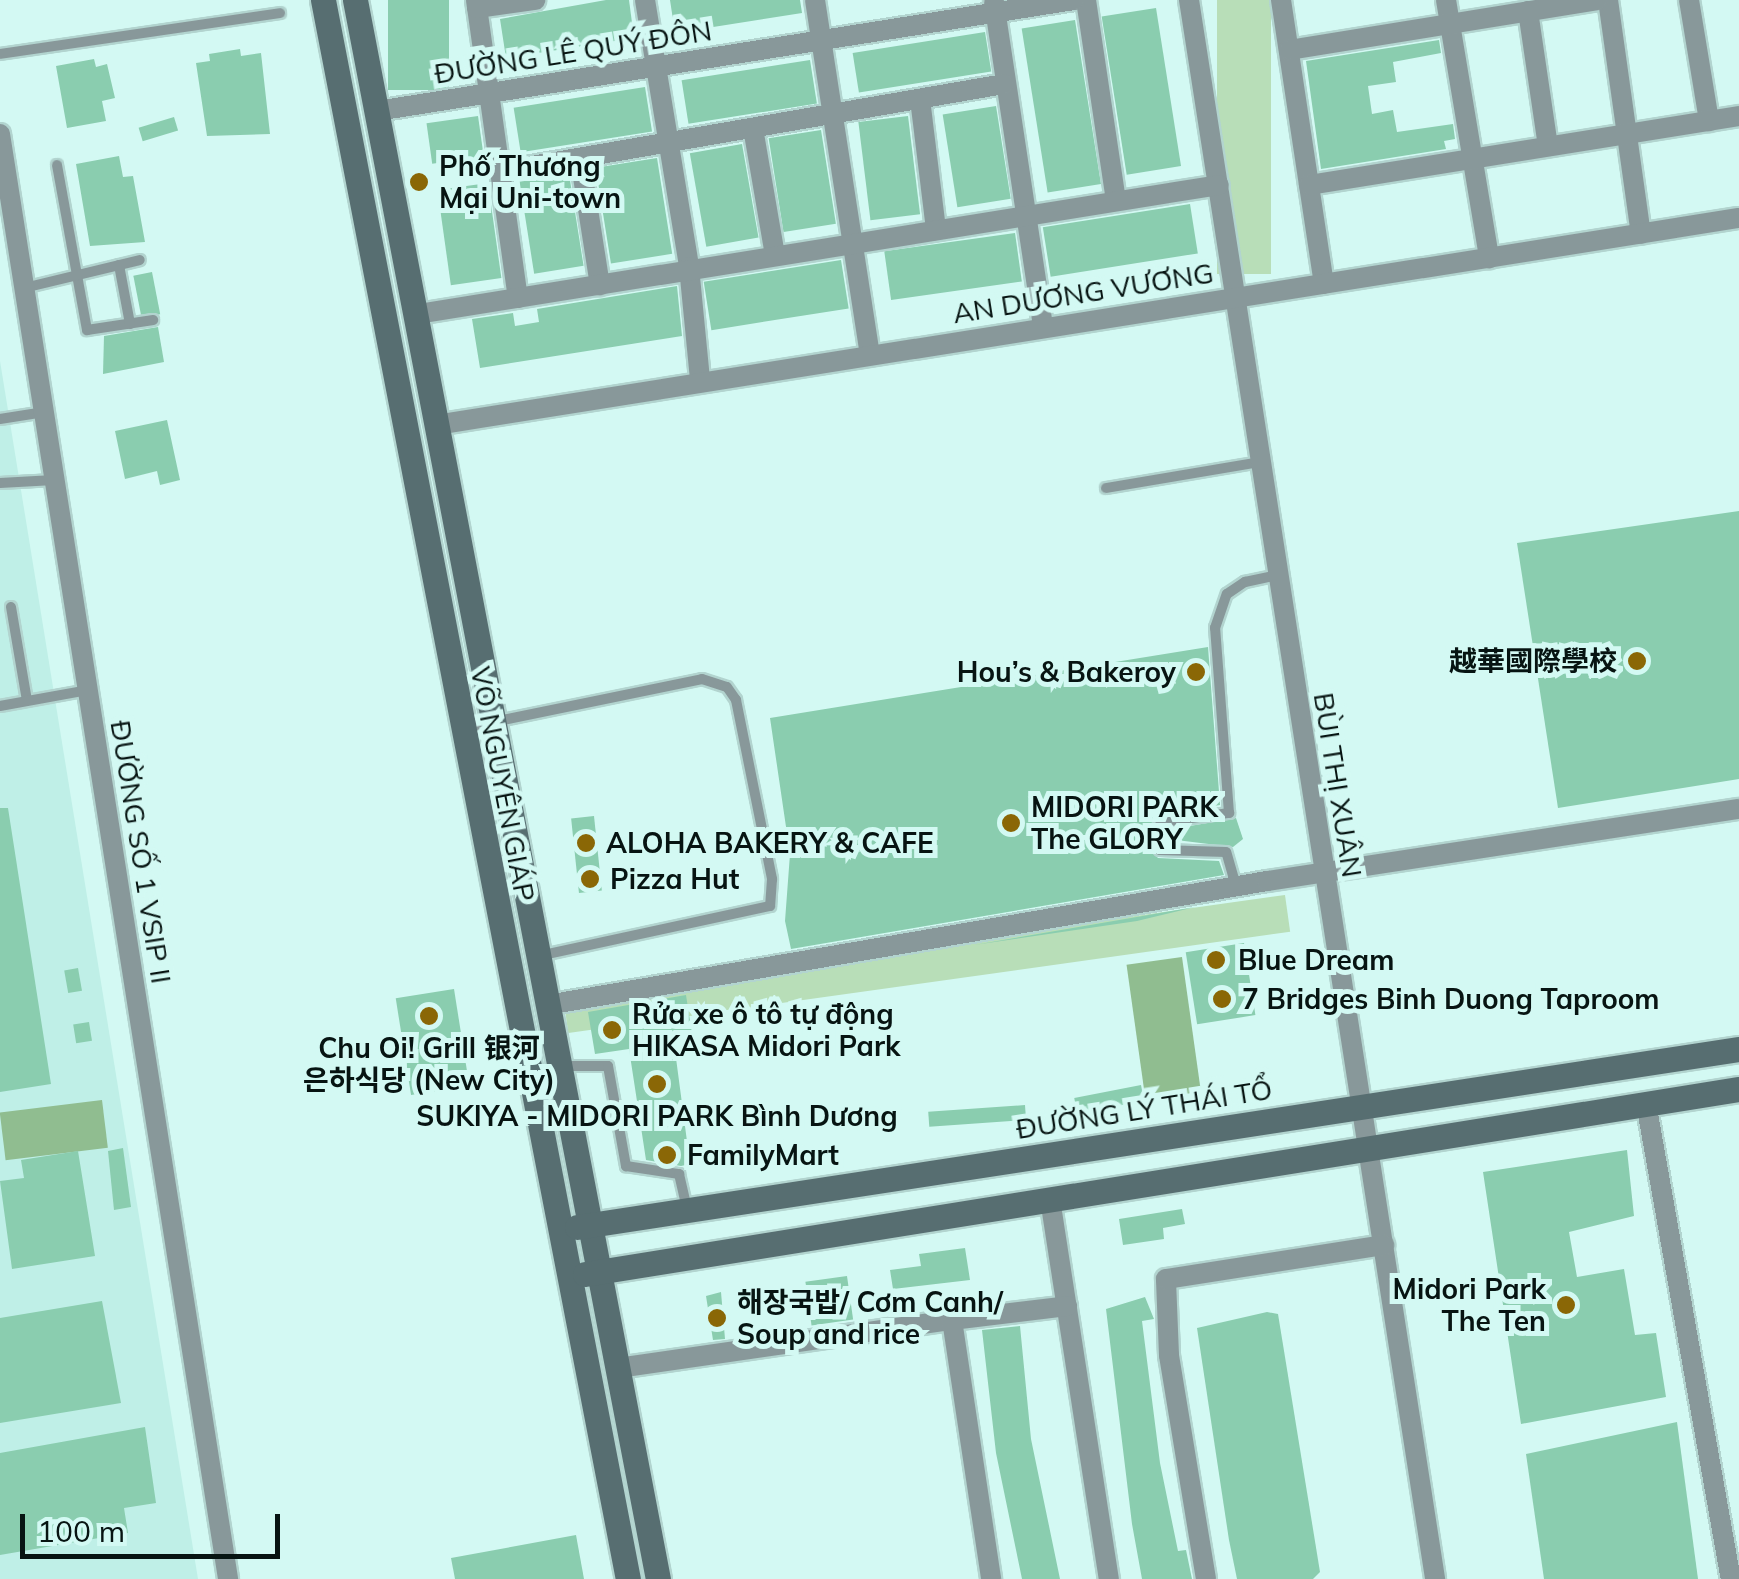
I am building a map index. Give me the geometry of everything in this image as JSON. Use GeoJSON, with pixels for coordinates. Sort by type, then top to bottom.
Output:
{"type":"FeatureCollection","features":[{"type":"Feature","properties":{"kind":"main road","name":"VÕ NGUYÊN GIÁP"},"geometry":{"type":"LineString","coordinates":[[323,0],[557,1230],[570,1276],[628,1579]]}},
{"type":"Feature","properties":{"kind":"main road","name":"VÕ NGUYÊN GIÁP"},"geometry":{"type":"LineString","coordinates":[[355,0],[658,1579]]}},
{"type":"Feature","properties":{"kind":"main road","name":"ĐƯỜNG LÝ THÁI TỔ"},"geometry":{"type":"LineString","coordinates":[[557,1230],[1739,1049]]}},
{"type":"Feature","properties":{"kind":"main road"},"geometry":{"type":"LineString","coordinates":[[570,1276],[1739,1088]]}},
{"type":"Feature","properties":{"kind":"street"},"geometry":{"type":"LineString","coordinates":[[518,298],[503,171],[476,4],[535,0]]}},
{"type":"Feature","properties":{"kind":"street"},"geometry":{"type":"LineString","coordinates":[[645,0],[689,266],[700,379]]}},
{"type":"Feature","properties":{"kind":"street"},"geometry":{"type":"LineString","coordinates":[[814,0],[870,354]]}},
{"type":"Feature","properties":{"kind":"street","name":"ĐƯỜNG LÊ QUÝ ĐÔN"},"geometry":{"type":"LineString","coordinates":[[377,111],[821,40],[995,6],[1074,0]]}},
{"type":"Feature","properties":{"kind":"street"},"geometry":{"type":"LineString","coordinates":[[1086,0],[1116,200]]}},
{"type":"Feature","properties":{"kind":"street","name":"BÙI THỊ XUÂN"},"geometry":{"type":"LineString","coordinates":[[1189,0],[1435,1579]]}},
{"type":"Feature","properties":{"kind":"street"},"geometry":{"type":"LineString","coordinates":[[1281,0],[1324,284]]}},
{"type":"Feature","properties":{"kind":"street"},"geometry":{"type":"LineString","coordinates":[[1446,0],[1488,258]]}},
{"type":"Feature","properties":{"kind":"street"},"geometry":{"type":"LineString","coordinates":[[1288,50],[1597,0]]}},
{"type":"Feature","properties":{"kind":"street"},"geometry":{"type":"LineString","coordinates":[[1608,0],[1641,234]]}},
{"type":"Feature","properties":{"kind":"street"},"geometry":{"type":"LineString","coordinates":[[1689,0],[1708,121]]}},
{"type":"Feature","properties":{"kind":"street"},"geometry":{"type":"LineString","coordinates":[[995,6],[1042,327]]}},
{"type":"Feature","properties":{"kind":"street"},"geometry":{"type":"LineString","coordinates":[[1528,11],[1548,146]]}},
{"type":"Feature","properties":{"kind":"street"},"geometry":{"type":"LineString","coordinates":[[503,171],[1004,84]]}},
{"type":"Feature","properties":{"kind":"street"},"geometry":{"type":"LineString","coordinates":[[920,98],[936,230]]}},
{"type":"Feature","properties":{"kind":"street"},"geometry":{"type":"LineString","coordinates":[[1309,185],[1739,116]]}},
{"type":"Feature","properties":{"kind":"street"},"geometry":{"type":"LineString","coordinates":[[753,128],[775,256]]}},
{"type":"Feature","properties":{"kind":"street","name":"ĐƯỜNG SỐ 1 VSIP II"},"geometry":{"type":"LineString","coordinates":[[0,134],[228,1579]]}},
{"type":"Feature","properties":{"kind":"street"},"geometry":{"type":"LineString","coordinates":[[580,158],[600,284]]}},
{"type":"Feature","properties":{"kind":"street"},"geometry":{"type":"LineString","coordinates":[[418,314],[689,266],[775,256],[1218,185]]}},
{"type":"Feature","properties":{"kind":"street","name":"AN DƯƠNG VƯƠNG"},"geometry":{"type":"LineString","coordinates":[[436,425],[700,379],[1739,218]]}},
{"type":"Feature","properties":{"kind":"street"},"geometry":{"type":"LineString","coordinates":[[547,1005],[1236,886],[1739,809]]}},
{"type":"Feature","properties":{"kind":"street"},"geometry":{"type":"LineString","coordinates":[[1646,1104],[1731,1579]]}},
{"type":"Feature","properties":{"kind":"street"},"geometry":{"type":"LineString","coordinates":[[1050,1199],[1109,1579]]}},
{"type":"Feature","properties":{"kind":"street"},"geometry":{"type":"LineString","coordinates":[[1206,1579],[1169,1355],[1166,1278],[1384,1245]]}},
{"type":"Feature","properties":{"kind":"street"},"geometry":{"type":"LineString","coordinates":[[618,1368],[1067,1306]]}},
{"type":"Feature","properties":{"kind":"street"},"geometry":{"type":"LineString","coordinates":[[952,1320],[990,1579]]}},
{"type":"Feature","properties":{"kind":"lane"},"geometry":{"type":"LineString","coordinates":[[0,54],[280,13]]}},
{"type":"Feature","properties":{"kind":"lane"},"geometry":{"type":"LineString","coordinates":[[57,165],[87,330],[153,320]]}},
{"type":"Feature","properties":{"kind":"lane"},"geometry":{"type":"LineString","coordinates":[[24,288],[140,260]]}},
{"type":"Feature","properties":{"kind":"lane"},"geometry":{"type":"LineString","coordinates":[[119,265],[130,324]]}},
{"type":"Feature","properties":{"kind":"lane"},"geometry":{"type":"LineString","coordinates":[[0,419],[44,412]]}},
{"type":"Feature","properties":{"kind":"lane"},"geometry":{"type":"LineString","coordinates":[[1106,488],[1260,462]]}},
{"type":"Feature","properties":{"kind":"lane"},"geometry":{"type":"LineString","coordinates":[[0,483],[55,480]]}},
{"type":"Feature","properties":{"kind":"lane"},"geometry":{"type":"LineString","coordinates":[[1236,886],[1226,852],[1160,850],[1148,838],[1163,822],[1229,813],[1232,806],[1215,628],[1227,594],[1245,582],[1277,576]]}},
{"type":"Feature","properties":{"kind":"lane"},"geometry":{"type":"LineString","coordinates":[[11,607],[26,701]]}},
{"type":"Feature","properties":{"kind":"lane"},"geometry":{"type":"LineString","coordinates":[[462,728],[702,679],[727,687],[736,700],[772,879],[770,906],[762,912],[538,956]]}},
{"type":"Feature","properties":{"kind":"lane"},"geometry":{"type":"LineString","coordinates":[[0,706],[88,690]]}},
{"type":"Feature","properties":{"kind":"lane"},"geometry":{"type":"LineString","coordinates":[[560,1066],[608,1066],[626,1166],[680,1174],[687,1209]]}},
{"type":"Feature","properties":{"kind":"shaded area"},"geometry":{"type":"Polygon","coordinates":[[[1217,0],[1271,0],[1271,274],[1217,274],[1217,0]]]}},
{"type":"Feature","properties":{"kind":"shaded area"},"geometry":{"type":"Polygon","coordinates":[[[0,361],[198,1579],[0,1579],[0,361]]]}},
{"type":"Feature","properties":{"kind":"shaded area"},"geometry":{"type":"Polygon","coordinates":[[[1285,895],[1290,932],[568,1033],[563,996],[1285,895]]]}},
{"type":"Feature","properties":{"kind":"green space"},"geometry":{"type":"Polygon","coordinates":[[[1182,957],[1201,1092],[1145,1099],[1127,965],[1182,957]]]}},
{"type":"Feature","properties":{"kind":"green space"},"geometry":{"type":"Polygon","coordinates":[[[102,1100],[108,1148],[6,1160],[0,1113],[102,1100]]]}},
{"type":"Feature","properties":{"kind":"building"},"geometry":{"type":"Polygon","coordinates":[[[388,0],[449,0],[449,90],[388,90],[388,0]]]}},
{"type":"Feature","properties":{"kind":"building"},"geometry":{"type":"Polygon","coordinates":[[[606,0],[629,0],[634,38],[506,58],[500,19],[606,0]]]}},
{"type":"Feature","properties":{"kind":"building"},"geometry":{"type":"Polygon","coordinates":[[[670,0],[800,0],[802,13],[675,33],[670,0]]]}},
{"type":"Feature","properties":{"kind":"building"},"geometry":{"type":"Polygon","coordinates":[[[1156,8],[1181,166],[1127,175],[1102,17],[1156,8]]]}},
{"type":"Feature","properties":{"kind":"building"},"geometry":{"type":"Polygon","coordinates":[[[1075,20],[1101,184],[1048,192],[1022,28],[1075,20]]]}},
{"type":"Feature","properties":{"kind":"building"},"geometry":{"type":"Polygon","coordinates":[[[985,32],[991,72],[859,92],[853,53],[985,32]]]}},
{"type":"Feature","properties":{"kind":"building"},"geometry":{"type":"Polygon","coordinates":[[[1439,40],[1441,53],[1393,62],[1396,82],[1368,86],[1372,114],[1393,110],[1397,132],[1453,124],[1455,139],[1444,141],[1446,149],[1321,169],[1306,61],[1439,40]]]}},
{"type":"Feature","properties":{"kind":"building"},"geometry":{"type":"Polygon","coordinates":[[[240,49],[241,56],[261,53],[270,134],[207,136],[196,63],[210,61],[209,54],[240,49]]]}},
{"type":"Feature","properties":{"kind":"building"},"geometry":{"type":"Polygon","coordinates":[[[94,59],[96,67],[107,64],[115,98],[102,101],[106,121],[67,128],[56,66],[94,59]]]}},
{"type":"Feature","properties":{"kind":"building"},"geometry":{"type":"Polygon","coordinates":[[[810,60],[817,103],[688,124],[682,80],[810,60]]]}},
{"type":"Feature","properties":{"kind":"building"},"geometry":{"type":"Polygon","coordinates":[[[645,87],[652,131],[521,152],[514,108],[645,87]]]}},
{"type":"Feature","properties":{"kind":"building"},"geometry":{"type":"Polygon","coordinates":[[[996,106],[1011,199],[957,207],[943,114],[996,106]]]}},
{"type":"Feature","properties":{"kind":"building"},"geometry":{"type":"Polygon","coordinates":[[[478,116],[484,157],[432,164],[427,123],[478,116]]]}},
{"type":"Feature","properties":{"kind":"building"},"geometry":{"type":"Polygon","coordinates":[[[908,116],[920,214],[870,220],[858,122],[908,116]]]}},
{"type":"Feature","properties":{"kind":"building"},"geometry":{"type":"Polygon","coordinates":[[[174,117],[178,130],[143,141],[139,128],[174,117]]]}},
{"type":"Feature","properties":{"kind":"building"},"geometry":{"type":"Polygon","coordinates":[[[821,130],[836,224],[784,232],[769,138],[821,130]]]}},
{"type":"Feature","properties":{"kind":"building"},"geometry":{"type":"Polygon","coordinates":[[[742,144],[758,238],[706,247],[690,153],[742,144]]]}},
{"type":"Feature","properties":{"kind":"building"},"geometry":{"type":"Polygon","coordinates":[[[119,156],[123,177],[133,176],[145,242],[90,246],[76,164],[119,156]]]}},
{"type":"Feature","properties":{"kind":"building"},"geometry":{"type":"Polygon","coordinates":[[[657,158],[672,254],[611,264],[596,168],[657,158]]]}},
{"type":"Feature","properties":{"kind":"building"},"geometry":{"type":"Polygon","coordinates":[[[569,174],[584,266],[534,274],[520,182],[569,174]]]}},
{"type":"Feature","properties":{"kind":"building"},"geometry":{"type":"Polygon","coordinates":[[[488,183],[501,278],[451,285],[437,190],[488,183]]]}},
{"type":"Feature","properties":{"kind":"building"},"geometry":{"type":"Polygon","coordinates":[[[1190,204],[1198,253],[1051,277],[1043,227],[1190,204]]]}},
{"type":"Feature","properties":{"kind":"building"},"geometry":{"type":"Polygon","coordinates":[[[1015,233],[1022,282],[891,300],[884,251],[1015,233]]]}},
{"type":"Feature","properties":{"kind":"building"},"geometry":{"type":"Polygon","coordinates":[[[841,260],[849,308],[711,330],[704,282],[841,260]]]}},
{"type":"Feature","properties":{"kind":"building"},"geometry":{"type":"Polygon","coordinates":[[[152,272],[160,314],[142,318],[133,276],[152,272]]]}},
{"type":"Feature","properties":{"kind":"building"},"geometry":{"type":"Polygon","coordinates":[[[677,286],[682,336],[480,368],[472,319],[513,313],[515,326],[539,322],[537,309],[677,286]]]}},
{"type":"Feature","properties":{"kind":"building"},"geometry":{"type":"Polygon","coordinates":[[[158,327],[164,362],[103,374],[104,336],[158,327]]]}},
{"type":"Feature","properties":{"kind":"building"},"geometry":{"type":"Polygon","coordinates":[[[167,420],[180,480],[160,485],[157,471],[125,479],[115,431],[167,420]]]}},
{"type":"Feature","properties":{"kind":"building","name":"越華國際學校"},"geometry":{"type":"Polygon","coordinates":[[[1739,511],[1739,779],[1558,808],[1517,543],[1739,511]]]}},
{"type":"Feature","properties":{"kind":"building","name":"MIDORI PARK The GLORY"},"geometry":{"type":"Polygon","coordinates":[[[1208,647],[1220,805],[1161,814],[1139,839],[1158,858],[1219,861],[1224,875],[791,949],[785,921],[790,854],[770,718],[1208,647]]]}},
{"type":"Feature","properties":{"kind":"building"},"geometry":{"type":"Polygon","coordinates":[[[0,808],[8,808],[51,1084],[0,1092],[0,808]]]}},
{"type":"Feature","properties":{"kind":"building","name":"ALOHA BAKERY & CAFE"},"geometry":{"type":"Polygon","coordinates":[[[594,816],[602,891],[579,893],[571,818],[594,816]]]}},
{"type":"Feature","properties":{"kind":"building"},"geometry":{"type":"Polygon","coordinates":[[[1236,818],[1243,839],[1233,847],[1160,838],[1167,830],[1236,818]]]}},
{"type":"Feature","properties":{"kind":"building"},"geometry":{"type":"Polygon","coordinates":[[[1195,907],[1137,921],[974,945],[1195,907]]]}},
{"type":"Feature","properties":{"kind":"building"},"geometry":{"type":"Polygon","coordinates":[[[1244,943],[1255,1015],[1197,1024],[1186,952],[1244,943]]]}},
{"type":"Feature","properties":{"kind":"building"},"geometry":{"type":"Polygon","coordinates":[[[78,968],[82,991],[68,993],[64,970],[78,968]]]}},
{"type":"Feature","properties":{"kind":"building"},"geometry":{"type":"Polygon","coordinates":[[[454,989],[469,1086],[411,1095],[396,998],[454,989]]]}},
{"type":"Feature","properties":{"kind":"building"},"geometry":{"type":"Polygon","coordinates":[[[686,995],[693,1040],[674,1043],[690,1164],[681,1166],[646,1160],[629,1049],[595,1054],[588,1012],[686,995]]]}},
{"type":"Feature","properties":{"kind":"building"},"geometry":{"type":"Polygon","coordinates":[[[89,1022],[92,1041],[76,1043],[73,1025],[89,1022]]]}},
{"type":"Feature","properties":{"kind":"building"},"geometry":{"type":"Polygon","coordinates":[[[1141,1085],[1144,1101],[1077,1114],[1074,1098],[1141,1085]]]}},
{"type":"Feature","properties":{"kind":"building"},"geometry":{"type":"Polygon","coordinates":[[[1025,1105],[1026,1120],[929,1127],[928,1112],[1025,1105]]]}},
{"type":"Feature","properties":{"kind":"building"},"geometry":{"type":"Polygon","coordinates":[[[123,1148],[131,1207],[114,1210],[108,1151],[123,1148]]]}},
{"type":"Feature","properties":{"kind":"building","name":"Midori Park The Ten"},"geometry":{"type":"Polygon","coordinates":[[[1627,1150],[1634,1216],[1569,1232],[1577,1277],[1624,1269],[1635,1335],[1656,1333],[1666,1397],[1521,1424],[1483,1172],[1627,1150]]]}},
{"type":"Feature","properties":{"kind":"building"},"geometry":{"type":"Polygon","coordinates":[[[78,1151],[95,1256],[12,1269],[0,1181],[24,1178],[21,1160],[78,1151]]]}},
{"type":"Feature","properties":{"kind":"building"},"geometry":{"type":"Polygon","coordinates":[[[1182,1209],[1185,1224],[1163,1228],[1164,1239],[1123,1245],[1119,1219],[1182,1209]]]}},
{"type":"Feature","properties":{"kind":"building"},"geometry":{"type":"Polygon","coordinates":[[[965,1248],[970,1280],[893,1289],[890,1270],[921,1266],[919,1254],[965,1248]]]}},
{"type":"Feature","properties":{"kind":"building"},"geometry":{"type":"Polygon","coordinates":[[[847,1276],[853,1320],[812,1325],[805,1282],[847,1276]]]}},
{"type":"Feature","properties":{"kind":"building","name":"해장국밥/ Cơm Canh/ Soup and rice"},"geometry":{"type":"Polygon","coordinates":[[[721,1292],[725,1339],[713,1340],[706,1296],[721,1292]]]}},
{"type":"Feature","properties":{"kind":"building"},"geometry":{"type":"Polygon","coordinates":[[[1145,1297],[1154,1319],[1142,1321],[1160,1463],[1178,1551],[1186,1550],[1192,1579],[1142,1579],[1132,1524],[1106,1309],[1145,1297]]]}},
{"type":"Feature","properties":{"kind":"building"},"geometry":{"type":"Polygon","coordinates":[[[102,1301],[121,1403],[0,1423],[0,1318],[102,1301]]]}},
{"type":"Feature","properties":{"kind":"building"},"geometry":{"type":"Polygon","coordinates":[[[1267,1312],[1278,1314],[1320,1572],[1313,1579],[1237,1579],[1229,1540],[1197,1328],[1267,1312]]]}},
{"type":"Feature","properties":{"kind":"building"},"geometry":{"type":"Polygon","coordinates":[[[1020,1326],[1031,1439],[1060,1579],[1022,1579],[996,1453],[982,1330],[1020,1326]]]}},
{"type":"Feature","properties":{"kind":"building"},"geometry":{"type":"Polygon","coordinates":[[[1677,1422],[1698,1579],[1544,1579],[1526,1454],[1677,1422]]]}},
{"type":"Feature","properties":{"kind":"building"},"geometry":{"type":"Polygon","coordinates":[[[145,1427],[156,1503],[124,1508],[128,1533],[0,1555],[0,1453],[145,1427]]]}},
{"type":"Feature","properties":{"kind":"building"},"geometry":{"type":"Polygon","coordinates":[[[576,1535],[584,1579],[455,1579],[451,1558],[576,1535]]]}},
{"type":"Feature","properties":{"kind":"place","name":"Phố Thương Mại Uni-town"},"geometry":{"type":"Point","coordinates":[419,182]}},
{"type":"Feature","properties":{"kind":"place","name":"越華國際學校"},"geometry":{"type":"Point","coordinates":[1637,661]}},
{"type":"Feature","properties":{"kind":"place","name":"Hou’s & Bakeroy"},"geometry":{"type":"Point","coordinates":[1196,672]}},
{"type":"Feature","properties":{"kind":"place","name":"MIDORI PARK The GLORY"},"geometry":{"type":"Point","coordinates":[1011,823]}},
{"type":"Feature","properties":{"kind":"place","name":"ALOHA BAKERY & CAFE"},"geometry":{"type":"Point","coordinates":[586,843]}},
{"type":"Feature","properties":{"kind":"place","name":"Pizza Hut"},"geometry":{"type":"Point","coordinates":[590,879]}},
{"type":"Feature","properties":{"kind":"place","name":"Blue Dream"},"geometry":{"type":"Point","coordinates":[1216,960]}},
{"type":"Feature","properties":{"kind":"place","name":"7 Bridges Binh Duong Taproom"},"geometry":{"type":"Point","coordinates":[1222,999]}},
{"type":"Feature","properties":{"kind":"place","name":"Chu Oi! Grill 银河 은하식당 (New City)"},"geometry":{"type":"Point","coordinates":[429,1016]}},
{"type":"Feature","properties":{"kind":"place","name":"Rửa xe ô tô tự động HIKASA Midori Park"},"geometry":{"type":"Point","coordinates":[612,1030]}},
{"type":"Feature","properties":{"kind":"place","name":"SUKIYA - MIDORI PARK Bình Dương"},"geometry":{"type":"Point","coordinates":[657,1084]}},
{"type":"Feature","properties":{"kind":"place","name":"FamilyMart"},"geometry":{"type":"Point","coordinates":[667,1155]}},
{"type":"Feature","properties":{"kind":"place","name":"Midori Park The Ten"},"geometry":{"type":"Point","coordinates":[1566,1305]}},
{"type":"Feature","properties":{"kind":"place","name":"해장국밥/ Cơm Canh/ Soup and rice"},"geometry":{"type":"Point","coordinates":[717,1318]}}]}
